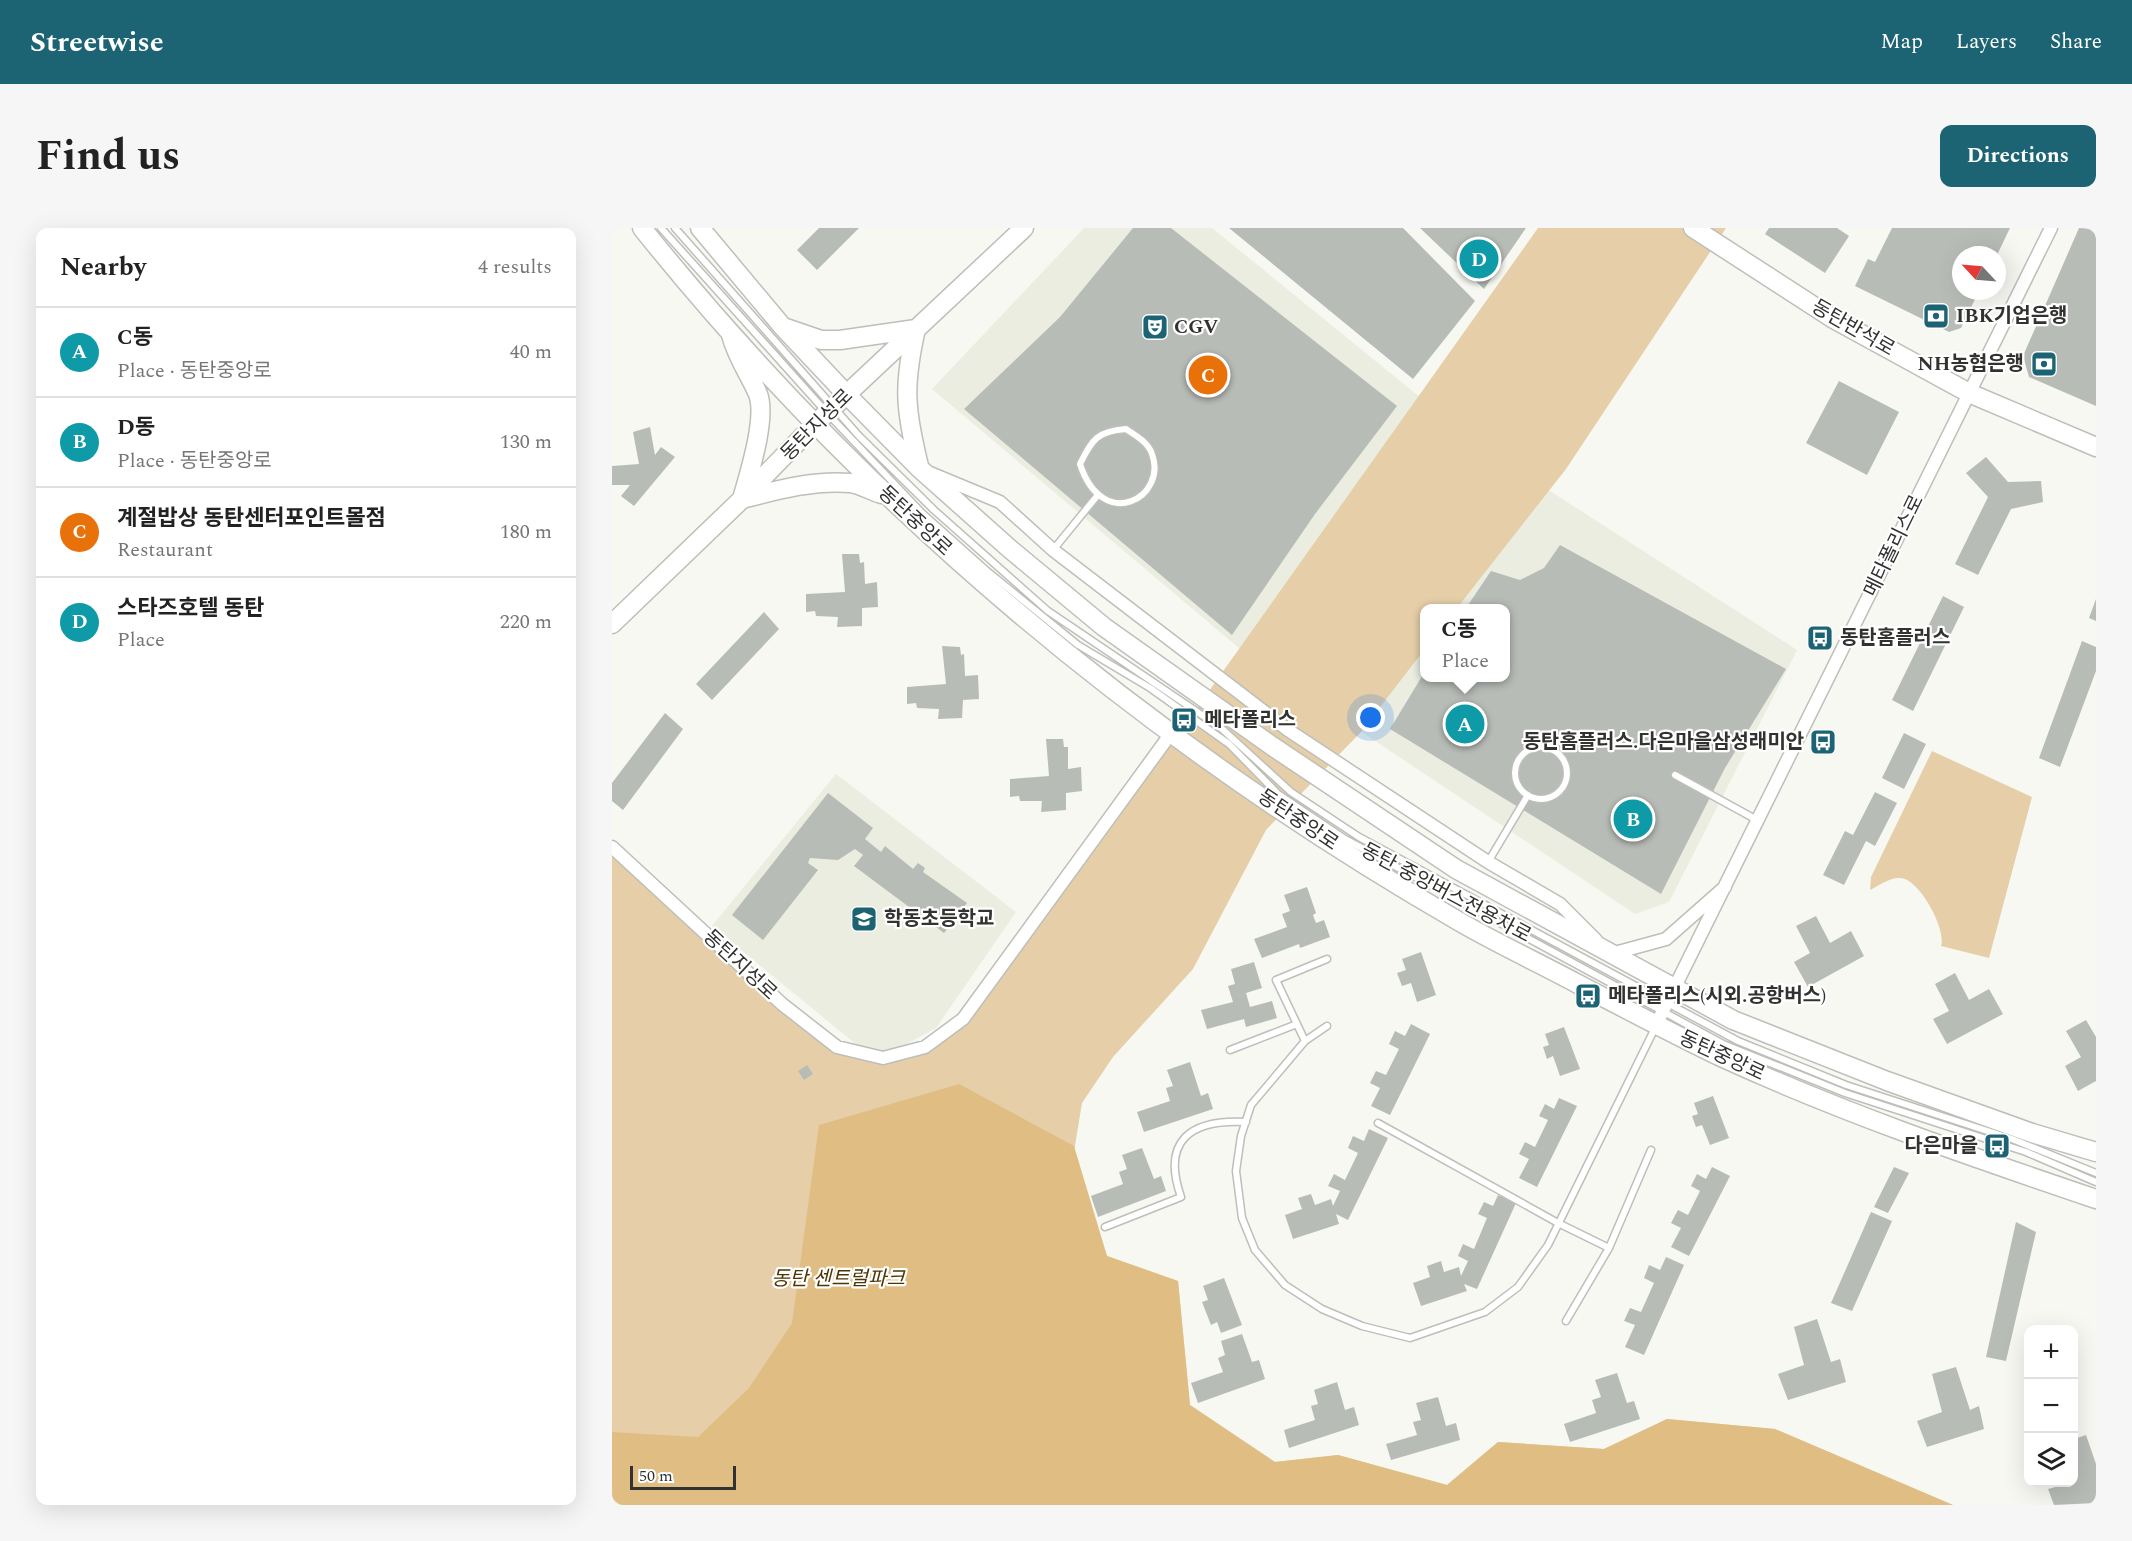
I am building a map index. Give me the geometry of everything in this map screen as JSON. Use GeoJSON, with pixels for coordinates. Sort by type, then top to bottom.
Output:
{"type":"FeatureCollection","features":[{"type":"Feature","properties":{"kind":"street","name":"동탄중앙로"},"geometry":{"type":"LineString","coordinates":[[642,228],[730,331],[825,415],[887,496],[1014,611],[1172,732],[1289,815],[1376,871],[1464,924],[1665,1007],[1733,1020],[1824,1058],[2032,1133],[2096,1152]]}},
{"type":"Feature","properties":{"kind":"street","name":"동탄중앙로"},"geometry":{"type":"LineString","coordinates":[[700,228],[782,326],[919,468],[1010,549],[1104,627],[1272,746],[1456,869],[1611,955]]}},
{"type":"Feature","properties":{"kind":"street","name":"동탄지성로"},"geometry":{"type":"LineString","coordinates":[[612,624],[742,499],[825,415],[1024,228]]}},
{"type":"Feature","properties":{"kind":"street","name":"동탄반석로"},"geometry":{"type":"LineString","coordinates":[[1694,228],[1832,318],[1969,393],[2096,447]]}},
{"type":"Feature","properties":{"kind":"street","name":"메타폴리스로"},"geometry":{"type":"LineString","coordinates":[[1665,1007],[2051,228]]}},
{"type":"Feature","properties":{"kind":"street"},"geometry":{"type":"LineString","coordinates":[[782,326],[821,340],[916,329],[908,363],[905,402],[919,468]]}},
{"type":"Feature","properties":{"kind":"street"},"geometry":{"type":"LineString","coordinates":[[730,331],[737,357],[759,396],[758,437],[742,499],[787,487],[823,483],[852,483],[887,496]]}},
{"type":"Feature","properties":{"kind":"street","name":"동탄중앙로"},"geometry":{"type":"LineString","coordinates":[[919,468],[1000,502],[1053,549],[1288,730],[1488,862],[1560,904],[1665,1007],[1724,1058],[1907,1134],[2096,1199]]}},
{"type":"Feature","properties":{"kind":"street","name":"동탄지성로"},"geometry":{"type":"LineString","coordinates":[[612,847],[782,1004],[837,1047],[883,1058],[925,1047],[963,1018],[1172,732]]}},
{"type":"Feature","properties":{"kind":"street"},"geometry":{"type":"LineString","coordinates":[[1611,955],[1666,939],[1725,887]]}},
{"type":"Feature","properties":{"kind":"lane","name":"동탄 중앙버스전용차로"},"geometry":{"type":"LineString","coordinates":[[661,228],[825,415],[922,513],[1030,608],[1078,645],[1150,688],[1229,744],[1278,794],[1359,847],[1665,1007],[1738,1041],[1808,1070],[2012,1139],[2096,1173]]}},
{"type":"Feature","properties":{"kind":"lane","name":"동탄 중앙버스전용차로"},"geometry":{"type":"LineString","coordinates":[[675,228],[825,415],[1048,611],[1221,728],[1291,792],[1359,837],[1665,1007],[1723,1044],[1800,1077],[2026,1152],[2096,1182]]}},
{"type":"Feature","properties":{"kind":"lane"},"geometry":{"type":"LineString","coordinates":[[1126,429],[1143,440],[1152,454],[1155,474],[1146,491],[1132,501],[1114,504],[1097,495],[1085,481],[1080,464],[1089,444],[1106,430],[1126,429]]}},
{"type":"Feature","properties":{"kind":"lane"},"geometry":{"type":"LineString","coordinates":[[1143,440],[1149,433]]}},
{"type":"Feature","properties":{"kind":"lane"},"geometry":{"type":"LineString","coordinates":[[1053,549],[1097,495]]}},
{"type":"Feature","properties":{"kind":"lane"},"geometry":{"type":"LineString","coordinates":[[1540,746],[1556,748],[1565,760],[1568,774],[1565,787],[1556,796],[1543,800],[1528,795],[1518,787],[1513,774],[1516,760],[1527,750],[1540,746]]}},
{"type":"Feature","properties":{"kind":"lane"},"geometry":{"type":"LineString","coordinates":[[1675,775],[1757,821]]}},
{"type":"Feature","properties":{"kind":"lane"},"geometry":{"type":"LineString","coordinates":[[1488,862],[1528,795]]}},
{"type":"Feature","properties":{"kind":"lane"},"geometry":{"type":"LineString","coordinates":[[1305,1041],[1276,980],[1326,959]]}},
{"type":"Feature","properties":{"kind":"lane"},"geometry":{"type":"LineString","coordinates":[[1327,1026],[1305,1041],[1251,1105],[1236,1171],[1242,1218],[1255,1250],[1285,1286],[1322,1309],[1362,1326],[1410,1338],[1485,1312],[1518,1287],[1548,1245],[1665,1007]]}},
{"type":"Feature","properties":{"kind":"lane"},"geometry":{"type":"LineString","coordinates":[[1230,1050],[1297,1024]]}},
{"type":"Feature","properties":{"kind":"lane"},"geometry":{"type":"LineString","coordinates":[[1105,1227],[1181,1197],[1174,1179],[1173,1158],[1183,1139],[1202,1126],[1222,1121],[1246,1122]]}},
{"type":"Feature","properties":{"kind":"lane"},"geometry":{"type":"LineString","coordinates":[[1378,1123],[1558,1223],[1609,1248]]}},
{"type":"Feature","properties":{"kind":"lane"},"geometry":{"type":"LineString","coordinates":[[1566,1321],[1609,1248],[1651,1150]]}},
{"type":"Feature","properties":{"kind":"shaded area","name":"메타폴리스"},"geometry":{"type":"Polygon","coordinates":[[[1084,228],[1212,228],[1480,446],[1797,650],[1669,902],[1635,914],[1252,659],[932,389],[1084,228]]]}},
{"type":"Feature","properties":{"kind":"shaded area","name":"학동초등학교"},"geometry":{"type":"Polygon","coordinates":[[[836,774],[1016,912],[936,1028],[903,1046],[869,1055],[712,926],[836,774]]]}},
{"type":"Feature","properties":{"kind":"green space","name":"동탄 센트럴파크"},"geometry":{"type":"Polygon","coordinates":[[[1538,228],[1726,228],[1566,469],[1460,604],[1420,604],[1420,655],[1361,732],[1266,830],[1193,969],[1113,1057],[1082,1103],[1073,1158],[1107,1256],[1178,1281],[1190,1405],[1275,1462],[1338,1455],[1447,1485],[1498,1442],[1604,1449],[1667,1419],[1775,1429],[1953,1505],[612,1505],[612,847],[837,1047],[883,1058],[925,1047],[963,1019],[1165,753],[1538,228]]]}},
{"type":"Feature","properties":{"kind":"green space"},"geometry":{"type":"Polygon","coordinates":[[[1932,751],[2032,797],[1989,958],[1941,946],[1942,938],[1936,917],[1923,895],[1907,880],[1893,879],[1870,890],[1871,877],[1932,751]]]}},
{"type":"Feature","properties":{"kind":"green space"},"geometry":{"type":"Polygon","coordinates":[[[959,1084],[1074,1146],[1107,1256],[1178,1281],[1190,1405],[1275,1462],[1338,1455],[1447,1485],[1498,1442],[1604,1449],[1667,1419],[1775,1429],[1953,1505],[612,1505],[612,1432],[698,1437],[749,1388],[792,1323],[819,1125],[959,1084]]]}},
{"type":"Feature","properties":{"kind":"building"},"geometry":{"type":"Polygon","coordinates":[[[819,228],[859,228],[817,270],[797,250],[819,228]]]}},
{"type":"Feature","properties":{"kind":"building"},"geometry":{"type":"Polygon","coordinates":[[[1133,228],[1171,228],[1397,406],[1315,514],[1232,635],[964,409],[1060,317],[1133,228]]]}},
{"type":"Feature","properties":{"kind":"building"},"geometry":{"type":"Polygon","coordinates":[[[1229,228],[1403,228],[1475,301],[1413,379],[1229,228]]]}},
{"type":"Feature","properties":{"kind":"building"},"geometry":{"type":"Polygon","coordinates":[[[1420,228],[1526,228],[1484,289],[1420,228]]]}},
{"type":"Feature","properties":{"kind":"building"},"geometry":{"type":"Polygon","coordinates":[[[1769,228],[1837,228],[1849,236],[1825,273],[1765,234],[1769,228]]]}},
{"type":"Feature","properties":{"kind":"building"},"geometry":{"type":"Polygon","coordinates":[[[1892,228],[2010,228],[2001,246],[1952,246],[1952,300],[1975,300],[1961,328],[1949,332],[1855,286],[1868,259],[1875,262],[1892,228]]]}},
{"type":"Feature","properties":{"kind":"building"},"geometry":{"type":"Polygon","coordinates":[[[2079,228],[2096,229],[2096,406],[2029,377],[2023,356],[2079,228]]]}},
{"type":"Feature","properties":{"kind":"building"},"geometry":{"type":"Polygon","coordinates":[[[1839,381],[1899,412],[1867,475],[1806,443],[1839,381]]]}},
{"type":"Feature","properties":{"kind":"building"},"geometry":{"type":"Polygon","coordinates":[[[650,427],[655,455],[661,447],[675,457],[634,506],[621,496],[630,485],[612,485],[612,466],[639,464],[633,432],[650,427]]]}},
{"type":"Feature","properties":{"kind":"building"},"geometry":{"type":"Polygon","coordinates":[[[1986,457],[2008,482],[2041,481],[2043,502],[2011,509],[1978,575],[1955,564],[1988,497],[1966,473],[1986,457]]]}},
{"type":"Feature","properties":{"kind":"building"},"geometry":{"type":"Polygon","coordinates":[[[1560,545],[1786,669],[1725,768],[1661,894],[1390,729],[1420,680],[1420,682],[1510,682],[1510,604],[1469,604],[1491,571],[1520,580],[1544,568],[1560,545]]]}},
{"type":"Feature","properties":{"kind":"building"},"geometry":{"type":"Polygon","coordinates":[[[842,554],[859,554],[860,563],[864,562],[865,584],[877,582],[878,607],[862,608],[862,626],[837,627],[838,617],[816,616],[815,611],[806,612],[806,594],[845,592],[842,554]]]}},
{"type":"Feature","properties":{"kind":"building"},"geometry":{"type":"Polygon","coordinates":[[[1943,596],[1964,607],[1913,711],[1892,700],[1943,596]]]}},
{"type":"Feature","properties":{"kind":"building"},"geometry":{"type":"Polygon","coordinates":[[[2096,599],[2096,621],[2089,618],[2096,599]]]}},
{"type":"Feature","properties":{"kind":"building"},"geometry":{"type":"Polygon","coordinates":[[[764,612],[779,629],[712,700],[696,684],[764,612]]]}},
{"type":"Feature","properties":{"kind":"building"},"geometry":{"type":"Polygon","coordinates":[[[2082,641],[2096,647],[2096,671],[2060,767],[2039,758],[2082,641]]]}},
{"type":"Feature","properties":{"kind":"building"},"geometry":{"type":"Polygon","coordinates":[[[942,646],[960,647],[961,655],[964,654],[965,676],[978,675],[979,699],[963,700],[962,718],[938,719],[939,709],[917,708],[916,703],[907,704],[907,687],[946,684],[942,646]]]}},
{"type":"Feature","properties":{"kind":"building"},"geometry":{"type":"Polygon","coordinates":[[[665,713],[683,729],[623,810],[612,801],[612,783],[665,713]]]}},
{"type":"Feature","properties":{"kind":"building"},"geometry":{"type":"Polygon","coordinates":[[[1904,733],[1926,744],[1904,789],[1882,778],[1904,733]]]}},
{"type":"Feature","properties":{"kind":"building"},"geometry":{"type":"Polygon","coordinates":[[[1046,739],[1063,739],[1064,747],[1068,747],[1068,769],[1081,767],[1082,791],[1066,793],[1066,810],[1041,812],[1042,801],[1020,801],[1019,796],[1010,797],[1010,779],[1049,776],[1046,739]]]}},
{"type":"Feature","properties":{"kind":"building"},"geometry":{"type":"Polygon","coordinates":[[[1875,792],[1897,803],[1875,846],[1866,841],[1844,885],[1823,875],[1845,831],[1853,835],[1875,792]]]}},
{"type":"Feature","properties":{"kind":"building"},"geometry":{"type":"Polygon","coordinates":[[[828,793],[873,828],[865,839],[881,852],[885,846],[913,869],[918,863],[925,868],[923,872],[967,903],[944,933],[854,866],[863,855],[855,849],[838,860],[810,858],[808,863],[818,870],[763,940],[732,915],[828,793]]]}},
{"type":"Feature","properties":{"kind":"building"},"geometry":{"type":"Polygon","coordinates":[[[1307,887],[1316,913],[1313,915],[1316,923],[1324,920],[1330,937],[1300,948],[1299,944],[1262,958],[1254,939],[1287,927],[1282,914],[1290,911],[1284,895],[1307,887]]]}},
{"type":"Feature","properties":{"kind":"building"},"geometry":{"type":"Polygon","coordinates":[[[1816,916],[1830,943],[1851,931],[1864,956],[1808,987],[1794,962],[1810,953],[1796,926],[1816,916]]]}},
{"type":"Feature","properties":{"kind":"building"},"geometry":{"type":"Polygon","coordinates":[[[1421,952],[1436,995],[1417,1002],[1411,983],[1402,986],[1397,973],[1406,970],[1402,959],[1421,952]]]}},
{"type":"Feature","properties":{"kind":"building"},"geometry":{"type":"Polygon","coordinates":[[[1254,962],[1262,988],[1246,993],[1250,1007],[1272,1001],[1277,1018],[1246,1027],[1244,1019],[1207,1029],[1201,1010],[1233,1002],[1228,986],[1235,984],[1231,969],[1254,962]]]}},
{"type":"Feature","properties":{"kind":"building"},"geometry":{"type":"Polygon","coordinates":[[[1955,973],[1969,1000],[1989,989],[2003,1014],[1947,1044],[1933,1019],[1949,1011],[1935,984],[1955,973]]]}},
{"type":"Feature","properties":{"kind":"building"},"geometry":{"type":"Polygon","coordinates":[[[2086,1020],[2096,1037],[2096,1081],[2078,1091],[2065,1066],[2081,1057],[2066,1031],[2086,1020]]]}},
{"type":"Feature","properties":{"kind":"building"},"geometry":{"type":"Polygon","coordinates":[[[1411,1024],[1430,1034],[1390,1115],[1371,1106],[1380,1088],[1370,1083],[1376,1071],[1386,1075],[1399,1049],[1389,1044],[1395,1031],[1405,1036],[1411,1024]]]}},
{"type":"Feature","properties":{"kind":"building"},"geometry":{"type":"Polygon","coordinates":[[[1564,1027],[1580,1069],[1560,1076],[1553,1056],[1547,1059],[1543,1047],[1549,1045],[1545,1034],[1564,1027]]]}},
{"type":"Feature","properties":{"kind":"building"},"geometry":{"type":"Polygon","coordinates":[[[1190,1062],[1201,1096],[1208,1093],[1213,1109],[1144,1132],[1137,1112],[1170,1101],[1166,1088],[1173,1086],[1167,1070],[1190,1062]]]}},
{"type":"Feature","properties":{"kind":"building"},"geometry":{"type":"Polygon","coordinates":[[[807,1065],[813,1074],[804,1080],[798,1071],[807,1065]]]}},
{"type":"Feature","properties":{"kind":"building"},"geometry":{"type":"Polygon","coordinates":[[[1713,1096],[1729,1138],[1710,1145],[1702,1125],[1696,1127],[1692,1116],[1698,1114],[1694,1103],[1713,1096]]]}},
{"type":"Feature","properties":{"kind":"building"},"geometry":{"type":"Polygon","coordinates":[[[1559,1098],[1577,1106],[1537,1187],[1519,1178],[1529,1159],[1519,1154],[1525,1142],[1535,1147],[1548,1120],[1539,1116],[1545,1104],[1554,1109],[1559,1098]]]}},
{"type":"Feature","properties":{"kind":"building"},"geometry":{"type":"Polygon","coordinates":[[[1369,1129],[1388,1138],[1348,1220],[1336,1214],[1339,1224],[1293,1239],[1285,1215],[1302,1209],[1298,1198],[1311,1194],[1315,1205],[1331,1199],[1333,1206],[1340,1191],[1328,1186],[1334,1174],[1345,1180],[1358,1153],[1348,1148],[1353,1136],[1364,1141],[1369,1129]]]}},
{"type":"Feature","properties":{"kind":"building"},"geometry":{"type":"Polygon","coordinates":[[[1142,1148],[1154,1179],[1161,1176],[1166,1191],[1098,1217],[1091,1196],[1123,1184],[1119,1172],[1127,1169],[1122,1155],[1142,1148]]]}},
{"type":"Feature","properties":{"kind":"building"},"geometry":{"type":"Polygon","coordinates":[[[1712,1167],[1730,1176],[1689,1256],[1671,1247],[1681,1228],[1671,1223],[1678,1210],[1688,1215],[1700,1191],[1691,1186],[1697,1174],[1706,1179],[1712,1167]]]}},
{"type":"Feature","properties":{"kind":"building"},"geometry":{"type":"Polygon","coordinates":[[[1894,1167],[1909,1173],[1888,1213],[1874,1207],[1894,1167]]]}},
{"type":"Feature","properties":{"kind":"building"},"geometry":{"type":"Polygon","coordinates":[[[1498,1195],[1516,1203],[1477,1289],[1464,1284],[1467,1291],[1421,1306],[1413,1283],[1430,1277],[1427,1266],[1441,1261],[1444,1272],[1459,1267],[1461,1276],[1468,1261],[1458,1256],[1463,1244],[1474,1249],[1487,1218],[1478,1214],[1484,1202],[1493,1206],[1498,1195]]]}},
{"type":"Feature","properties":{"kind":"building"},"geometry":{"type":"Polygon","coordinates":[[[1871,1212],[1892,1221],[1852,1311],[1831,1303],[1871,1212]]]}},
{"type":"Feature","properties":{"kind":"building"},"geometry":{"type":"Polygon","coordinates":[[[2016,1222],[2036,1232],[2006,1361],[1986,1357],[2016,1222]]]}},
{"type":"Feature","properties":{"kind":"building"},"geometry":{"type":"Polygon","coordinates":[[[1666,1257],[1684,1265],[1644,1355],[1625,1347],[1635,1325],[1624,1321],[1630,1308],[1641,1312],[1654,1283],[1644,1278],[1649,1265],[1660,1270],[1666,1257]]]}},
{"type":"Feature","properties":{"kind":"building"},"geometry":{"type":"Polygon","coordinates":[[[1224,1278],[1242,1325],[1221,1333],[1217,1322],[1211,1325],[1202,1302],[1208,1300],[1203,1286],[1224,1278]]]}},
{"type":"Feature","properties":{"kind":"building"},"geometry":{"type":"Polygon","coordinates":[[[1817,1319],[1831,1362],[1840,1359],[1846,1382],[1788,1400],[1778,1374],[1804,1365],[1794,1327],[1817,1319]]]}},
{"type":"Feature","properties":{"kind":"building"},"geometry":{"type":"Polygon","coordinates":[[[1242,1334],[1252,1362],[1259,1360],[1265,1379],[1198,1403],[1191,1383],[1223,1372],[1218,1358],[1225,1355],[1221,1341],[1242,1334]]]}},
{"type":"Feature","properties":{"kind":"building"},"geometry":{"type":"Polygon","coordinates":[[[1956,1367],[1970,1410],[1979,1406],[1984,1429],[1927,1447],[1917,1421],[1942,1412],[1932,1374],[1956,1367]]]}},
{"type":"Feature","properties":{"kind":"building"},"geometry":{"type":"Polygon","coordinates":[[[1617,1373],[1627,1403],[1634,1401],[1640,1419],[1570,1442],[1564,1424],[1596,1413],[1592,1400],[1601,1397],[1595,1380],[1617,1373]]]}},
{"type":"Feature","properties":{"kind":"building"},"geometry":{"type":"Polygon","coordinates":[[[1337,1382],[1345,1410],[1354,1407],[1359,1425],[1289,1448],[1284,1430],[1315,1420],[1311,1406],[1318,1404],[1314,1390],[1337,1382]]]}},
{"type":"Feature","properties":{"kind":"building"},"geometry":{"type":"Polygon","coordinates":[[[1438,1397],[1446,1426],[1456,1423],[1460,1440],[1391,1460],[1386,1444],[1417,1435],[1413,1422],[1421,1420],[1416,1403],[1438,1397]]]}},
{"type":"Feature","properties":{"kind":"building"},"geometry":{"type":"Polygon","coordinates":[[[2086,1435],[2096,1464],[2096,1503],[2054,1505],[2048,1489],[2078,1487],[2078,1438],[2086,1435]]]}},
{"type":"Feature","properties":{"kind":"place","name":"스타즈호텔 동탄"},"geometry":{"type":"Point","coordinates":[1479,259]}},
{"type":"Feature","properties":{"kind":"place","name":"IBK기업은행"},"geometry":{"type":"Point","coordinates":[1936,316]}},
{"type":"Feature","properties":{"kind":"place","name":"CGV"},"geometry":{"type":"Point","coordinates":[1155,327]}},
{"type":"Feature","properties":{"kind":"place","name":"NH농협은행"},"geometry":{"type":"Point","coordinates":[2044,364]}},
{"type":"Feature","properties":{"kind":"place","name":"계절밥상 동탄센터포인트몰점"},"geometry":{"type":"Point","coordinates":[1208,375]}},
{"type":"Feature","properties":{"kind":"place","name":"동탄홈플러스"},"geometry":{"type":"Point","coordinates":[1820,638]}},
{"type":"Feature","properties":{"kind":"place","name":"메타폴리스"},"geometry":{"type":"Point","coordinates":[1184,720]}},
{"type":"Feature","properties":{"kind":"place","name":"C동"},"geometry":{"type":"Point","coordinates":[1465,724]}},
{"type":"Feature","properties":{"kind":"place","name":"동탄홈플러스.다은마을삼성래미안"},"geometry":{"type":"Point","coordinates":[1823,742]}},
{"type":"Feature","properties":{"kind":"place","name":"D동"},"geometry":{"type":"Point","coordinates":[1633,819]}},
{"type":"Feature","properties":{"kind":"place","name":"학동초등학교"},"geometry":{"type":"Point","coordinates":[864,919]}},
{"type":"Feature","properties":{"kind":"place","name":"메타폴리스(시외.공항버스)"},"geometry":{"type":"Point","coordinates":[1588,996]}},
{"type":"Feature","properties":{"kind":"place","name":"다은마을"},"geometry":{"type":"Point","coordinates":[1997,1146]}}]}
